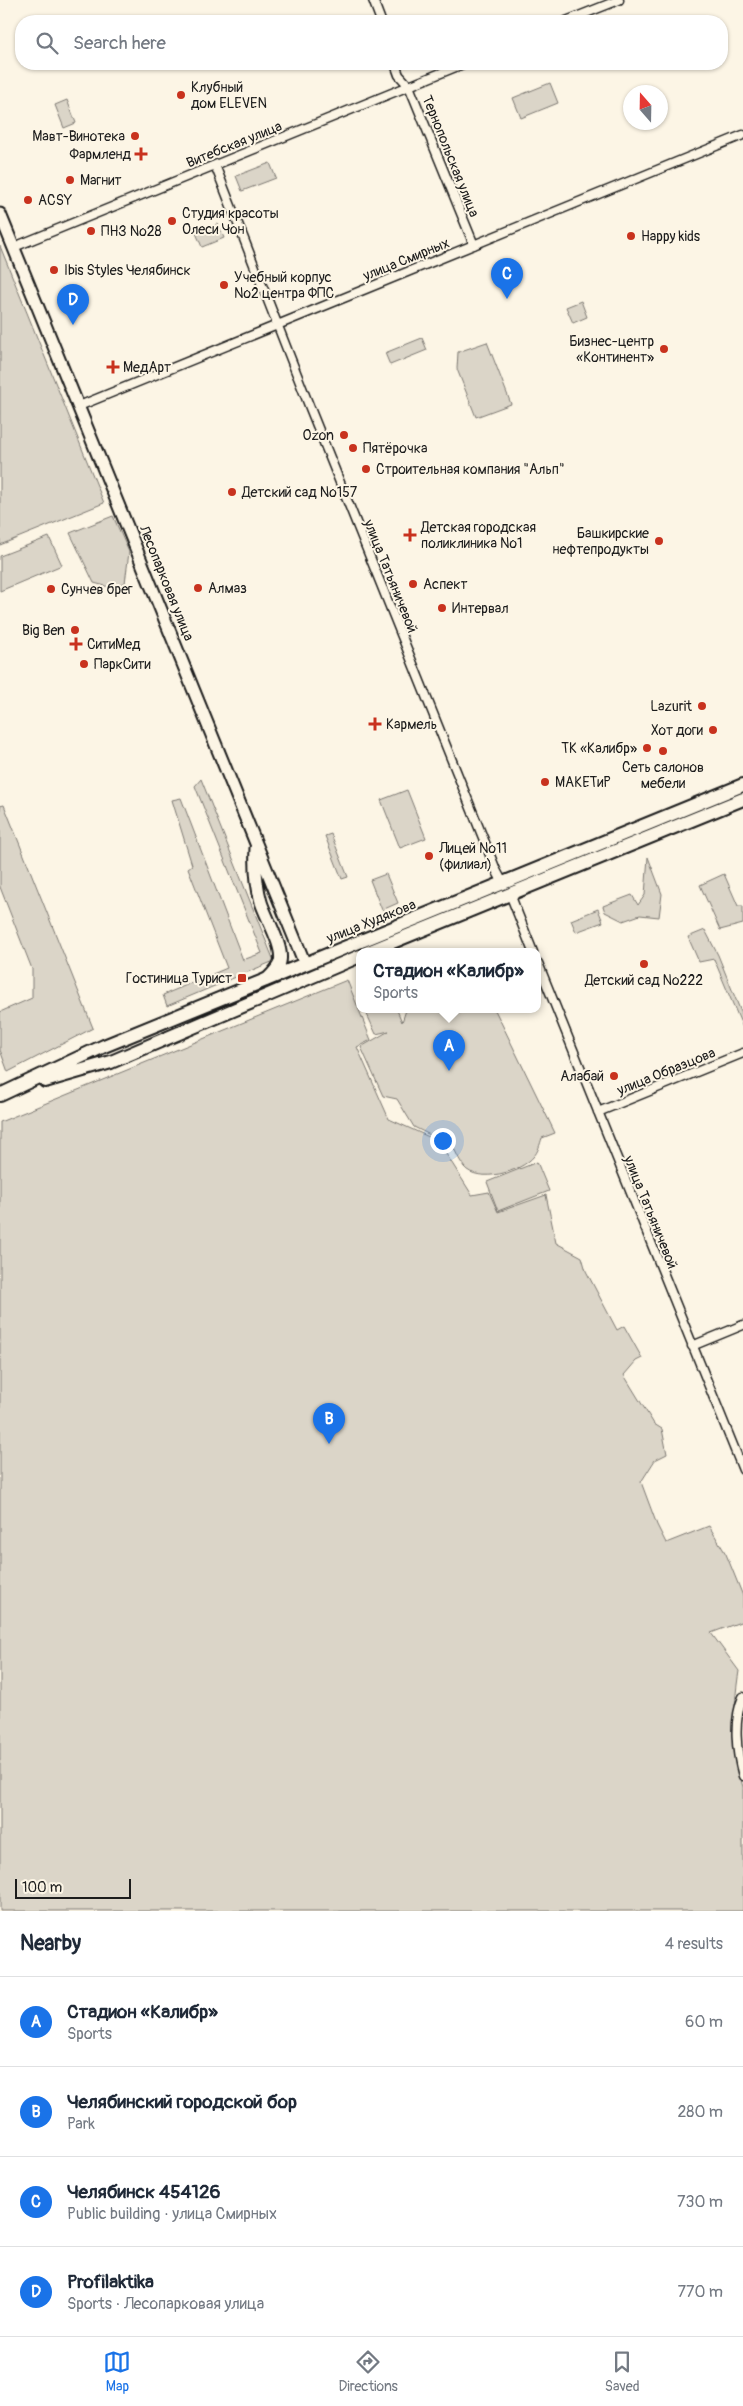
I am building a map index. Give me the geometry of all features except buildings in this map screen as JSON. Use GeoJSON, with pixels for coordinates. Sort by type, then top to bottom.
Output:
{"type":"FeatureCollection","features":[{"type":"Feature","properties":{"kind":"main road","name":"Лесопарковая улица"},"geometry":{"type":"LineString","coordinates":[[0,214],[308,970]]}},
{"type":"Feature","properties":{"kind":"main road","name":"улица Худякова"},"geometry":{"type":"LineString","coordinates":[[361,948],[506,888],[743,785]]}},
{"type":"Feature","properties":{"kind":"main road","name":"улица Худякова"},"geometry":{"type":"LineString","coordinates":[[377,948],[506,888],[743,799]]}},
{"type":"Feature","properties":{"kind":"main road"},"geometry":{"type":"LineString","coordinates":[[257,844],[255,868],[261,902],[281,952],[277,969],[264,982]]}},
{"type":"Feature","properties":{"kind":"main road","name":"улица Худякова"},"geometry":{"type":"LineString","coordinates":[[13,1090],[111,1062],[296,984],[308,970],[356,950]]}},
{"type":"Feature","properties":{"kind":"main road","name":"улица Худякова"},"geometry":{"type":"LineString","coordinates":[[0,1096],[104,1046],[264,982],[356,957]]}},
{"type":"Feature","properties":{"kind":"street"},"geometry":{"type":"LineString","coordinates":[[373,0],[379,15]]}},
{"type":"Feature","properties":{"kind":"street"},"geometry":{"type":"LineString","coordinates":[[581,15],[619,0]]}},
{"type":"Feature","properties":{"kind":"street","name":"Тернопольская улица"},"geometry":{"type":"LineString","coordinates":[[398,70],[409,86],[474,245]]}},
{"type":"Feature","properties":{"kind":"street","name":"Тернопольская улица"},"geometry":{"type":"LineString","coordinates":[[401,70],[403,78]]}},
{"type":"Feature","properties":{"kind":"street","name":"Витебская улица"},"geometry":{"type":"LineString","coordinates":[[14,248],[448,70]]}},
{"type":"Feature","properties":{"kind":"street","name":"улица Смирных"},"geometry":{"type":"LineString","coordinates":[[79,406],[743,135]]}},
{"type":"Feature","properties":{"kind":"street","name":"улица Татьяничевой"},"geometry":{"type":"LineString","coordinates":[[215,165],[485,844],[532,948]]}},
{"type":"Feature","properties":{"kind":"street","name":"улица Татьяничевой"},"geometry":{"type":"LineString","coordinates":[[541,970],[743,1470]]}},
{"type":"Feature","properties":{"kind":"street","name":"улица Образцова"},"geometry":{"type":"LineString","coordinates":[[598,1112],[743,1053]]}},
{"type":"Feature","properties":{"kind":"street"},"geometry":{"type":"LineString","coordinates":[[692,1346],[743,1325]]}},
{"type":"Feature","properties":{"kind":"street"},"geometry":{"type":"LineString","coordinates":[[743,1697],[736,1713],[737,1740],[743,1776]]}},
{"type":"Feature","properties":{"kind":"shaded area"},"geometry":{"type":"Polygon","coordinates":[[[550,83],[558,103],[521,118],[513,98],[550,83]]]}},
{"type":"Feature","properties":{"kind":"shaded area"},"geometry":{"type":"Polygon","coordinates":[[[67,100],[76,123],[64,128],[55,105],[67,100]]]}},
{"type":"Feature","properties":{"kind":"shaded area"},"geometry":{"type":"Polygon","coordinates":[[[270,163],[276,178],[242,191],[236,176],[270,163]]]}},
{"type":"Feature","properties":{"kind":"shaded area"},"geometry":{"type":"Polygon","coordinates":[[[218,224],[224,238],[202,247],[196,233],[218,224]]]}},
{"type":"Feature","properties":{"kind":"shaded area"},"geometry":{"type":"Polygon","coordinates":[[[0,246],[104,503],[0,545],[0,246]]]}},
{"type":"Feature","properties":{"kind":"shaded area"},"geometry":{"type":"Polygon","coordinates":[[[581,301],[587,317],[573,323],[566,307],[581,301]]]}},
{"type":"Feature","properties":{"kind":"shaded area"},"geometry":{"type":"Polygon","coordinates":[[[422,338],[427,350],[390,365],[385,353],[422,338]]]}},
{"type":"Feature","properties":{"kind":"shaded area"},"geometry":{"type":"Polygon","coordinates":[[[487,342],[511,404],[476,417],[457,369],[458,352],[487,342]]]}},
{"type":"Feature","properties":{"kind":"shaded area"},"geometry":{"type":"Polygon","coordinates":[[[113,516],[129,552],[125,583],[109,587],[94,583],[70,533],[113,516]]]}},
{"type":"Feature","properties":{"kind":"shaded area"},"geometry":{"type":"Polygon","coordinates":[[[49,537],[62,565],[0,591],[0,556],[49,537]]]}},
{"type":"Feature","properties":{"kind":"shaded area"},"geometry":{"type":"Polygon","coordinates":[[[201,779],[274,961],[167,1006],[163,995],[227,968],[188,868],[192,865],[172,800],[181,798],[243,960],[262,953],[195,786],[201,779]]]}},
{"type":"Feature","properties":{"kind":"shaded area"},"geometry":{"type":"Polygon","coordinates":[[[407,790],[426,838],[400,848],[381,800],[407,790]]]}},
{"type":"Feature","properties":{"kind":"shaded area"},"geometry":{"type":"Polygon","coordinates":[[[4,805],[93,1028],[8,1072],[0,1050],[0,1012],[32,998],[32,969],[0,887],[0,806],[4,805]]]}},
{"type":"Feature","properties":{"kind":"shaded area"},"geometry":{"type":"Polygon","coordinates":[[[331,834],[348,877],[342,879],[325,836],[331,834]]]}},
{"type":"Feature","properties":{"kind":"shaded area"},"geometry":{"type":"Polygon","coordinates":[[[648,857],[662,894],[659,917],[640,915],[623,921],[605,912],[603,906],[632,895],[638,905],[645,895],[648,857]]]}},
{"type":"Feature","properties":{"kind":"shaded area"},"geometry":{"type":"Polygon","coordinates":[[[386,874],[398,903],[382,910],[370,880],[386,874]]]}},
{"type":"Feature","properties":{"kind":"shaded area"},"geometry":{"type":"Polygon","coordinates":[[[724,874],[738,906],[743,906],[743,924],[720,930],[700,885],[724,874]]]}},
{"type":"Feature","properties":{"kind":"shaded area"},"geometry":{"type":"Polygon","coordinates":[[[598,909],[603,922],[576,932],[571,920],[598,909]]]}},
{"type":"Feature","properties":{"kind":"shaded area"},"geometry":{"type":"Polygon","coordinates":[[[705,930],[718,955],[743,1017],[743,1028],[714,959],[699,962],[688,937],[705,930]]]}},
{"type":"Feature","properties":{"kind":"shaded area"},"geometry":{"type":"Polygon","coordinates":[[[347,980],[356,1002],[356,1013],[360,1013],[371,1040],[357,1047],[389,1119],[438,1141],[472,1195],[489,1192],[498,1212],[546,1195],[556,1243],[582,1257],[586,1271],[617,1330],[624,1326],[642,1358],[636,1361],[624,1375],[654,1424],[662,1429],[667,1454],[655,1460],[641,1482],[657,1525],[666,1543],[709,1526],[726,1554],[743,1596],[743,1621],[711,1633],[739,1671],[735,1744],[743,1787],[743,1911],[0,1911],[0,1122],[347,980]]]}},
{"type":"Feature","properties":{"kind":"shaded area"},"geometry":{"type":"Polygon","coordinates":[[[366,1013],[398,1013],[402,1022],[405,1013],[496,1013],[555,1133],[542,1138],[535,1154],[520,1167],[500,1174],[479,1175],[471,1172],[461,1163],[446,1132],[434,1137],[414,1127],[397,1099],[383,1096],[361,1047],[389,1031],[376,1034],[366,1013]]]}},
{"type":"Feature","properties":{"kind":"shaded area"},"geometry":{"type":"Polygon","coordinates":[[[537,1162],[549,1191],[498,1211],[487,1182],[537,1162]]]}},
{"type":"Feature","properties":{"kind":"place","name":"Клубный дом ELEVEN"},"geometry":{"type":"Point","coordinates":[181,95]}},
{"type":"Feature","properties":{"kind":"place","name":"Мавт-Винотека"},"geometry":{"type":"Point","coordinates":[135,136]}},
{"type":"Feature","properties":{"kind":"place","name":"Фармленд"},"geometry":{"type":"Point","coordinates":[141,154]}},
{"type":"Feature","properties":{"kind":"place","name":"Магнит"},"geometry":{"type":"Point","coordinates":[70,180]}},
{"type":"Feature","properties":{"kind":"place","name":"ACSY"},"geometry":{"type":"Point","coordinates":[28,200]}},
{"type":"Feature","properties":{"kind":"place","name":"Студия красоты Олеси Чон"},"geometry":{"type":"Point","coordinates":[172,221]}},
{"type":"Feature","properties":{"kind":"place","name":"ПНЗ №28"},"geometry":{"type":"Point","coordinates":[91,231]}},
{"type":"Feature","properties":{"kind":"place","name":"Happy kids"},"geometry":{"type":"Point","coordinates":[631,236]}},
{"type":"Feature","properties":{"kind":"place","name":"Ibis Styles Челябинск"},"geometry":{"type":"Point","coordinates":[54,270]}},
{"type":"Feature","properties":{"kind":"place","name":"Учебный корпус №2 центра ФПС"},"geometry":{"type":"Point","coordinates":[224,285]}},
{"type":"Feature","properties":{"kind":"place","name":"Челябинск 454126"},"geometry":{"type":"Point","coordinates":[507,299]}},
{"type":"Feature","properties":{"kind":"place","name":"Profilaktika"},"geometry":{"type":"Point","coordinates":[73,325]}},
{"type":"Feature","properties":{"kind":"place","name":"Бизнес-центр «Континент»"},"geometry":{"type":"Point","coordinates":[664,349]}},
{"type":"Feature","properties":{"kind":"place","name":"МедАрт"},"geometry":{"type":"Point","coordinates":[113,367]}},
{"type":"Feature","properties":{"kind":"place","name":"Ozon"},"geometry":{"type":"Point","coordinates":[344,435]}},
{"type":"Feature","properties":{"kind":"place","name":"Пятёрочка"},"geometry":{"type":"Point","coordinates":[353,448]}},
{"type":"Feature","properties":{"kind":"place","name":"Строительная компания \"Альп\""},"geometry":{"type":"Point","coordinates":[366,469]}},
{"type":"Feature","properties":{"kind":"place","name":"Детский сад №157"},"geometry":{"type":"Point","coordinates":[232,492]}},
{"type":"Feature","properties":{"kind":"place","name":"Детская городская поликлиника №1"},"geometry":{"type":"Point","coordinates":[410,535]}},
{"type":"Feature","properties":{"kind":"place","name":"Башкирские нефтепродукты"},"geometry":{"type":"Point","coordinates":[659,541]}},
{"type":"Feature","properties":{"kind":"place","name":"Аспект"},"geometry":{"type":"Point","coordinates":[413,584]}},
{"type":"Feature","properties":{"kind":"place","name":"Алмаз"},"geometry":{"type":"Point","coordinates":[198,588]}},
{"type":"Feature","properties":{"kind":"place","name":"Сунчев брег"},"geometry":{"type":"Point","coordinates":[51,589]}},
{"type":"Feature","properties":{"kind":"place","name":"Интервал"},"geometry":{"type":"Point","coordinates":[442,608]}},
{"type":"Feature","properties":{"kind":"place","name":"Big Ben"},"geometry":{"type":"Point","coordinates":[75,630]}},
{"type":"Feature","properties":{"kind":"place","name":"СитиМед"},"geometry":{"type":"Point","coordinates":[76,644]}},
{"type":"Feature","properties":{"kind":"place","name":"ПаркСити"},"geometry":{"type":"Point","coordinates":[84,664]}},
{"type":"Feature","properties":{"kind":"place","name":"Lazurit"},"geometry":{"type":"Point","coordinates":[702,706]}},
{"type":"Feature","properties":{"kind":"place","name":"Кармель"},"geometry":{"type":"Point","coordinates":[375,724]}},
{"type":"Feature","properties":{"kind":"place","name":"Хот доги"},"geometry":{"type":"Point","coordinates":[713,730]}},
{"type":"Feature","properties":{"kind":"place","name":"ТК «Калибр»"},"geometry":{"type":"Point","coordinates":[647,748]}},
{"type":"Feature","properties":{"kind":"place","name":"Сеть салонов мебели"},"geometry":{"type":"Point","coordinates":[663,751]}},
{"type":"Feature","properties":{"kind":"place","name":"МАКЕТиР"},"geometry":{"type":"Point","coordinates":[545,782]}},
{"type":"Feature","properties":{"kind":"place","name":"Лицей №11 (филиал)"},"geometry":{"type":"Point","coordinates":[429,856]}},
{"type":"Feature","properties":{"kind":"place","name":"Детский сад №222"},"geometry":{"type":"Point","coordinates":[644,964]}},
{"type":"Feature","properties":{"kind":"place","name":"Гостиница Турист"},"geometry":{"type":"Point","coordinates":[242,978]}},
{"type":"Feature","properties":{"kind":"place","name":"Стадион «Калибр»"},"geometry":{"type":"Point","coordinates":[449,1071]}},
{"type":"Feature","properties":{"kind":"place","name":"Алабай"},"geometry":{"type":"Point","coordinates":[614,1076]}},
{"type":"Feature","properties":{"kind":"place","name":"Челябинский городской бор"},"geometry":{"type":"Point","coordinates":[329,1444]}}]}
